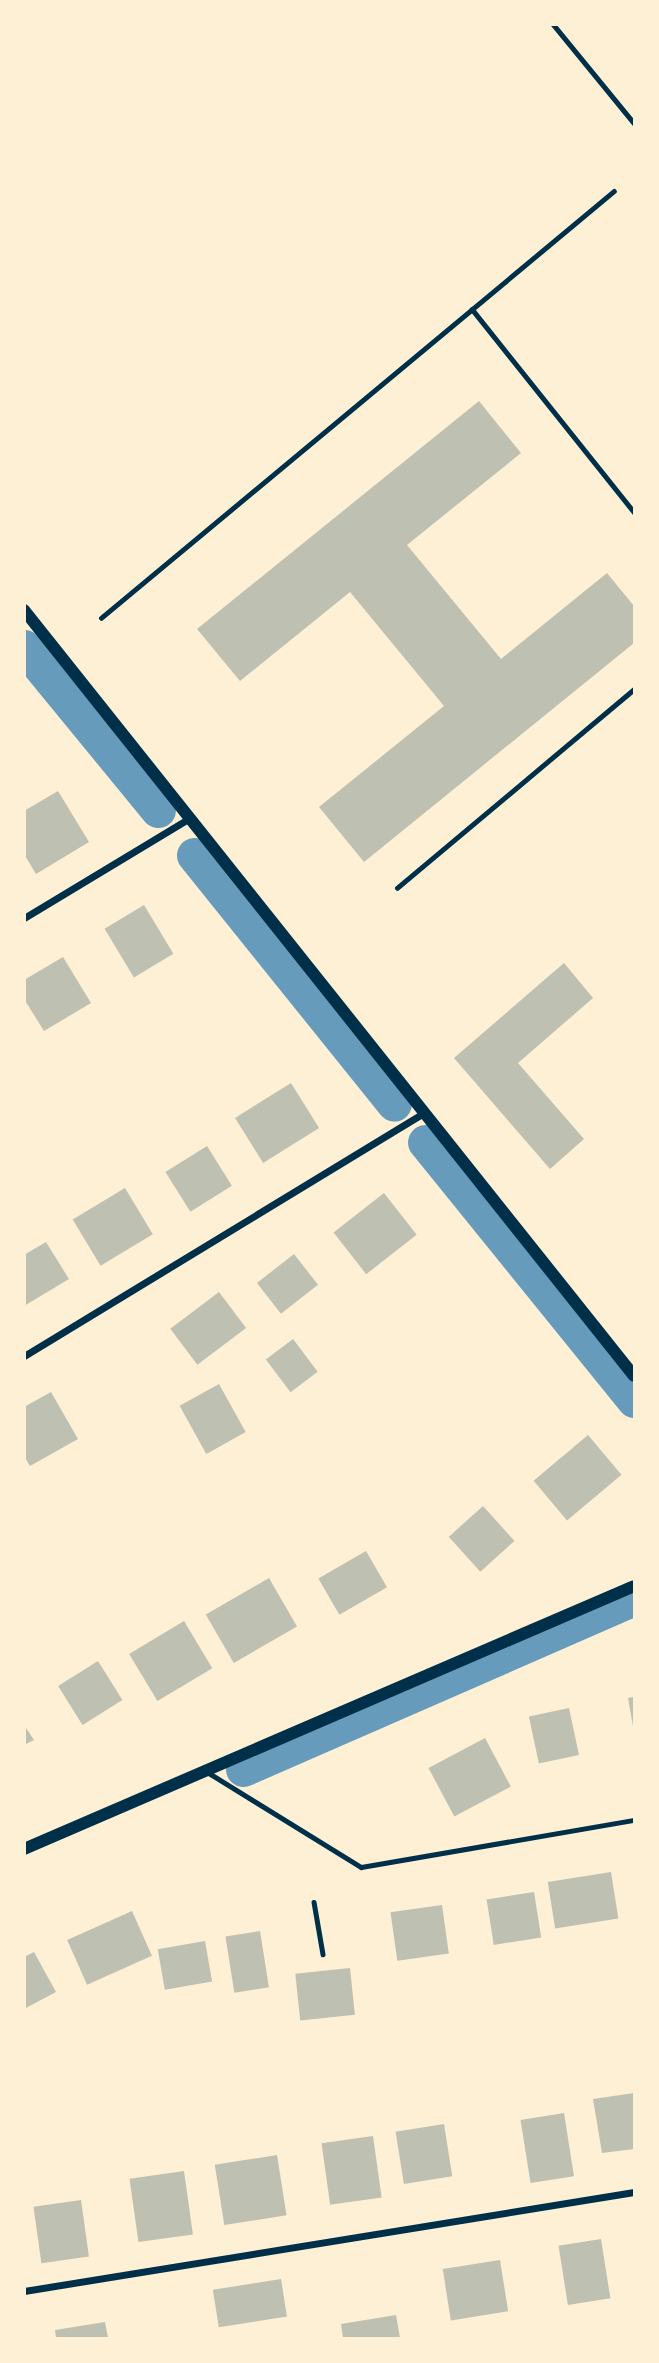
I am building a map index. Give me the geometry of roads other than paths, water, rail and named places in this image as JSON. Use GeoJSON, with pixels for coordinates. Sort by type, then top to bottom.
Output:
{"type":"FeatureCollection","features":[{"type":"Feature","properties":{"kind":"street"},"geometry":{"type":"LineString","coordinates":[[24,610],[635,1376]]}},
{"type":"Feature","properties":{"kind":"street"},"geometry":{"type":"LineString","coordinates":[[24,918],[190,818]]}},
{"type":"Feature","properties":{"kind":"street"},"geometry":{"type":"LineString","coordinates":[[24,1356],[427,1112]]}},
{"type":"Feature","properties":{"kind":"street"},"geometry":{"type":"LineString","coordinates":[[24,1849],[635,1586]]}},
{"type":"Feature","properties":{"kind":"street"},"geometry":{"type":"LineString","coordinates":[[24,2291],[635,2192]]}},
{"type":"Feature","properties":{"kind":"lane"},"geometry":{"type":"LineString","coordinates":[[204,1770],[361,1867],[635,1820]]}},
{"type":"Feature","properties":{"kind":"waterway"},"geometry":{"type":"LineString","coordinates":[[24,647],[158,810]]}},
{"type":"Feature","properties":{"kind":"waterway"},"geometry":{"type":"LineString","coordinates":[[194,855],[394,1104]]}},
{"type":"Feature","properties":{"kind":"waterway"},"geometry":{"type":"LineString","coordinates":[[425,1142],[634,1400]]}},
{"type":"Feature","properties":{"kind":"waterway"},"geometry":{"type":"LineString","coordinates":[[243,1769],[634,1598]]}}]}
